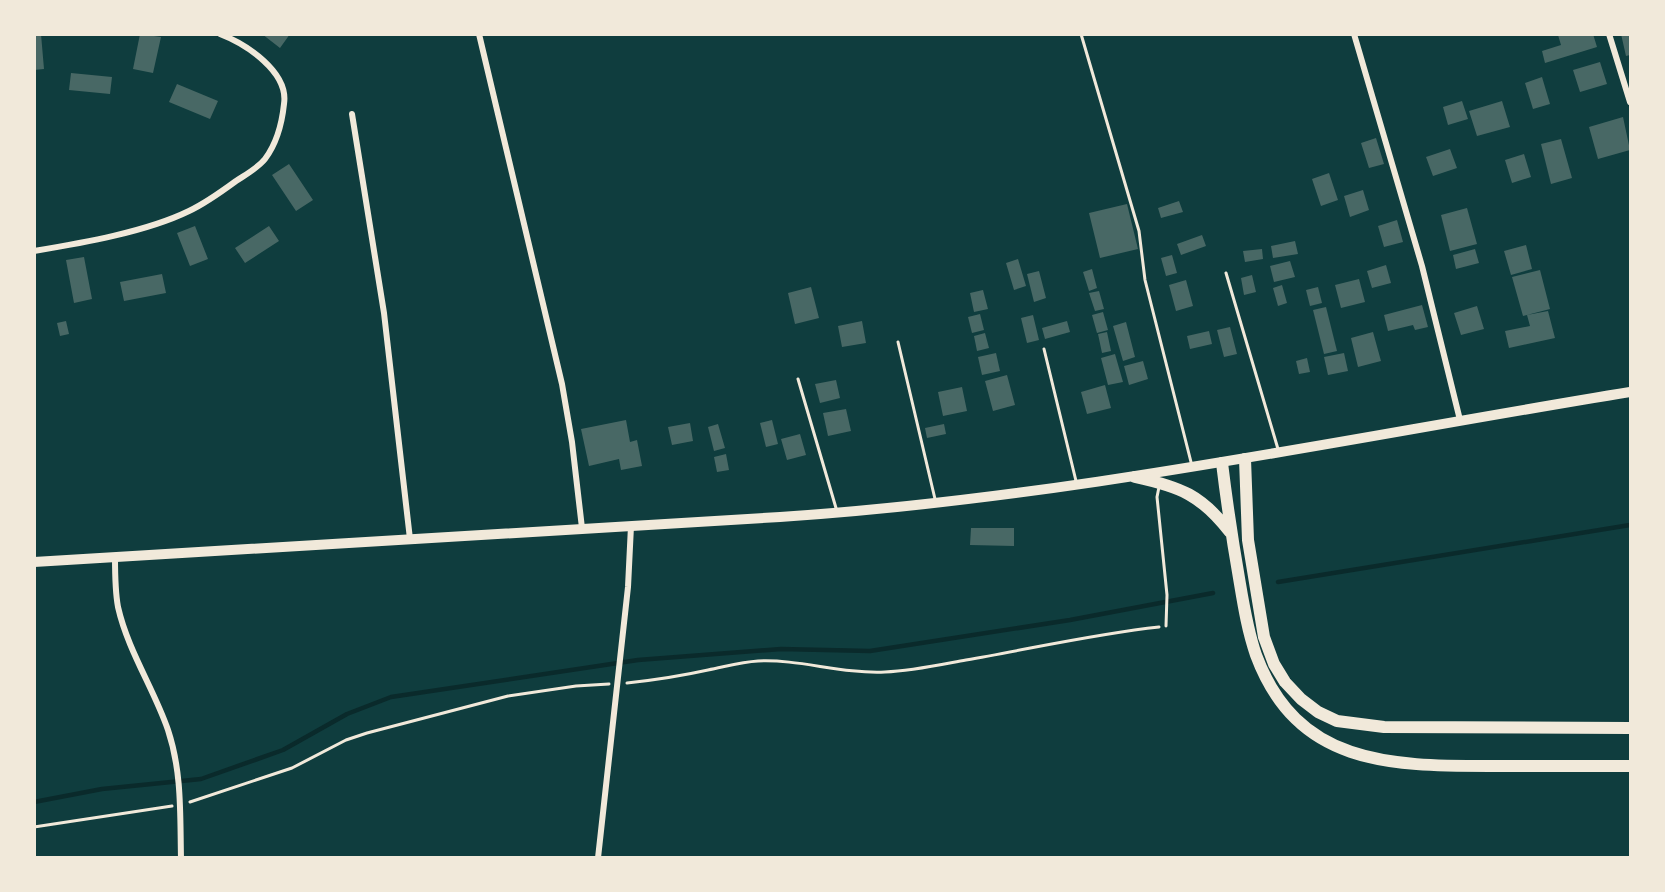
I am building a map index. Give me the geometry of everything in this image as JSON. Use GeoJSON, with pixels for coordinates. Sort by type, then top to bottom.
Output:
{"type":"FeatureCollection","features":[{"type":"Feature","properties":{"kind":"highway"},"geometry":{"type":"LineString","coordinates":[[1245,459],[1248,540],[1264,637],[1274,664],[1285,682],[1301,699],[1318,712],[1337,721],[1384,727],[1630,728]]}},
{"type":"Feature","properties":{"kind":"highway"},"geometry":{"type":"LineString","coordinates":[[1222,463],[1231,533],[1249,630],[1256,654],[1266,678],[1285,707],[1297,720],[1328,743],[1371,759],[1398,763],[1449,766],[1630,766]]}},
{"type":"Feature","properties":{"kind":"highway"},"geometry":{"type":"LineString","coordinates":[[1135,477],[1161,482],[1187,493],[1210,508],[1231,533]]}},
{"type":"Feature","properties":{"kind":"main road"},"geometry":{"type":"LineString","coordinates":[[34,562],[837,513],[936,504],[1192,468],[1630,392]]}},
{"type":"Feature","properties":{"kind":"street"},"geometry":{"type":"LineString","coordinates":[[34,251],[129,231],[173,218],[207,202],[263,162],[277,137],[281,123],[285,98],[283,88],[278,77],[259,58],[239,41],[220,34]]}},
{"type":"Feature","properties":{"kind":"street"},"geometry":{"type":"LineString","coordinates":[[479,34],[562,384],[572,442],[582,528]]}},
{"type":"Feature","properties":{"kind":"street"},"geometry":{"type":"LineString","coordinates":[[1354,34],[1422,266],[1460,420]]}},
{"type":"Feature","properties":{"kind":"street"},"geometry":{"type":"LineString","coordinates":[[1609,34],[1630,102]]}},
{"type":"Feature","properties":{"kind":"street"},"geometry":{"type":"LineString","coordinates":[[352,114],[384,314],[410,539]]}},
{"type":"Feature","properties":{"kind":"street"},"geometry":{"type":"LineString","coordinates":[[598,858],[628,587],[631,526]]}},
{"type":"Feature","properties":{"kind":"street"},"geometry":{"type":"LineString","coordinates":[[115,557],[116,597],[123,624],[168,729],[178,770],[181,792],[181,858]]}},
{"type":"Feature","properties":{"kind":"lane"},"geometry":{"type":"LineString","coordinates":[[1081,34],[1140,231],[1145,280],[1192,468]]}},
{"type":"Feature","properties":{"kind":"lane"},"geometry":{"type":"LineString","coordinates":[[1226,273],[1280,453]]}},
{"type":"Feature","properties":{"kind":"lane"},"geometry":{"type":"LineString","coordinates":[[898,342],[936,504]]}},
{"type":"Feature","properties":{"kind":"lane"},"geometry":{"type":"LineString","coordinates":[[1044,349],[1078,485]]}},
{"type":"Feature","properties":{"kind":"lane"},"geometry":{"type":"LineString","coordinates":[[798,379],[837,513]]}},
{"type":"Feature","properties":{"kind":"lane"},"geometry":{"type":"LineString","coordinates":[[1161,482],[1157,497],[1167,596],[1166,626]]}},
{"type":"Feature","properties":{"kind":"path"},"geometry":{"type":"LineString","coordinates":[[34,827],[151,811],[213,796],[292,768],[346,740],[508,696],[576,686],[664,680],[755,661],[788,661],[846,671],[884,672],[925,668],[1028,650],[1116,631],[1166,626]]}},
{"type":"Feature","properties":{"kind":"building"},"geometry":{"type":"Polygon","coordinates":[[[34,34],[41,34],[44,69],[34,70],[34,34]]]}},
{"type":"Feature","properties":{"kind":"building"},"geometry":{"type":"Polygon","coordinates":[[[140,34],[161,37],[153,73],[133,69],[140,34]]]}},
{"type":"Feature","properties":{"kind":"building"},"geometry":{"type":"Polygon","coordinates":[[[262,34],[290,34],[280,48],[262,34]]]}},
{"type":"Feature","properties":{"kind":"building"},"geometry":{"type":"Polygon","coordinates":[[[1593,34],[1597,47],[1545,63],[1542,51],[1561,45],[1558,35],[1593,34]]]}},
{"type":"Feature","properties":{"kind":"building"},"geometry":{"type":"Polygon","coordinates":[[[1621,34],[1630,34],[1630,55],[1626,56],[1621,34]]]}},
{"type":"Feature","properties":{"kind":"building"},"geometry":{"type":"Polygon","coordinates":[[[1600,62],[1607,84],[1580,92],[1573,70],[1600,62]]]}},
{"type":"Feature","properties":{"kind":"building"},"geometry":{"type":"Polygon","coordinates":[[[71,73],[112,77],[110,94],[69,90],[71,73]]]}},
{"type":"Feature","properties":{"kind":"building"},"geometry":{"type":"Polygon","coordinates":[[[1542,77],[1550,104],[1533,109],[1525,83],[1542,77]]]}},
{"type":"Feature","properties":{"kind":"building"},"geometry":{"type":"Polygon","coordinates":[[[177,84],[218,101],[210,119],[169,102],[177,84]]]}},
{"type":"Feature","properties":{"kind":"building"},"geometry":{"type":"Polygon","coordinates":[[[1462,101],[1468,119],[1448,125],[1443,107],[1462,101]]]}},
{"type":"Feature","properties":{"kind":"building"},"geometry":{"type":"Polygon","coordinates":[[[1502,101],[1510,127],[1477,136],[1469,111],[1502,101]]]}},
{"type":"Feature","properties":{"kind":"building"},"geometry":{"type":"Polygon","coordinates":[[[1623,117],[1630,150],[1598,159],[1589,127],[1623,117]]]}},
{"type":"Feature","properties":{"kind":"building"},"geometry":{"type":"Polygon","coordinates":[[[1376,138],[1384,164],[1369,168],[1361,143],[1376,138]]]}},
{"type":"Feature","properties":{"kind":"building"},"geometry":{"type":"Polygon","coordinates":[[[1561,139],[1572,178],[1551,184],[1541,144],[1561,139]]]}},
{"type":"Feature","properties":{"kind":"building"},"geometry":{"type":"Polygon","coordinates":[[[1450,149],[1457,168],[1433,176],[1426,157],[1450,149]]]}},
{"type":"Feature","properties":{"kind":"building"},"geometry":{"type":"Polygon","coordinates":[[[1524,154],[1531,177],[1512,183],[1505,160],[1524,154]]]}},
{"type":"Feature","properties":{"kind":"building"},"geometry":{"type":"Polygon","coordinates":[[[289,164],[313,200],[296,211],[272,175],[289,164]]]}},
{"type":"Feature","properties":{"kind":"building"},"geometry":{"type":"Polygon","coordinates":[[[1329,173],[1338,200],[1321,206],[1312,179],[1329,173]]]}},
{"type":"Feature","properties":{"kind":"building"},"geometry":{"type":"Polygon","coordinates":[[[1363,190],[1369,210],[1350,217],[1344,196],[1363,190]]]}},
{"type":"Feature","properties":{"kind":"building"},"geometry":{"type":"Polygon","coordinates":[[[1179,201],[1183,212],[1161,218],[1158,208],[1179,201]]]}},
{"type":"Feature","properties":{"kind":"building"},"geometry":{"type":"Polygon","coordinates":[[[1127,204],[1138,249],[1100,258],[1089,213],[1127,204]]]}},
{"type":"Feature","properties":{"kind":"building"},"geometry":{"type":"Polygon","coordinates":[[[1467,208],[1477,244],[1450,251],[1441,215],[1467,208]]]}},
{"type":"Feature","properties":{"kind":"building"},"geometry":{"type":"Polygon","coordinates":[[[1397,220],[1403,242],[1384,247],[1378,226],[1397,220]]]}},
{"type":"Feature","properties":{"kind":"building"},"geometry":{"type":"Polygon","coordinates":[[[195,226],[208,259],[190,266],[177,233],[195,226]]]}},
{"type":"Feature","properties":{"kind":"building"},"geometry":{"type":"Polygon","coordinates":[[[269,226],[279,241],[245,263],[235,248],[269,226]]]}},
{"type":"Feature","properties":{"kind":"building"},"geometry":{"type":"Polygon","coordinates":[[[1202,235],[1206,246],[1181,255],[1177,244],[1202,235]]]}},
{"type":"Feature","properties":{"kind":"building"},"geometry":{"type":"Polygon","coordinates":[[[1295,241],[1298,254],[1273,258],[1271,246],[1295,241]]]}},
{"type":"Feature","properties":{"kind":"building"},"geometry":{"type":"Polygon","coordinates":[[[1526,245],[1532,269],[1511,275],[1504,251],[1526,245]]]}},
{"type":"Feature","properties":{"kind":"building"},"geometry":{"type":"Polygon","coordinates":[[[1262,249],[1263,259],[1245,262],[1243,251],[1262,249]]]}},
{"type":"Feature","properties":{"kind":"building"},"geometry":{"type":"Polygon","coordinates":[[[1475,249],[1479,263],[1456,269],[1453,255],[1475,249]]]}},
{"type":"Feature","properties":{"kind":"building"},"geometry":{"type":"Polygon","coordinates":[[[1172,255],[1177,273],[1166,276],[1161,258],[1172,255]]]}},
{"type":"Feature","properties":{"kind":"building"},"geometry":{"type":"Polygon","coordinates":[[[84,257],[92,299],[74,303],[66,260],[84,257]]]}},
{"type":"Feature","properties":{"kind":"building"},"geometry":{"type":"Polygon","coordinates":[[[1018,259],[1026,286],[1014,290],[1006,263],[1018,259]]]}},
{"type":"Feature","properties":{"kind":"building"},"geometry":{"type":"Polygon","coordinates":[[[1290,261],[1295,277],[1274,282],[1270,266],[1290,261]]]}},
{"type":"Feature","properties":{"kind":"building"},"geometry":{"type":"Polygon","coordinates":[[[1386,265],[1391,283],[1372,288],[1367,271],[1386,265]]]}},
{"type":"Feature","properties":{"kind":"building"},"geometry":{"type":"Polygon","coordinates":[[[1092,269],[1097,288],[1089,291],[1083,272],[1092,269]]]}},
{"type":"Feature","properties":{"kind":"building"},"geometry":{"type":"Polygon","coordinates":[[[1540,270],[1550,309],[1523,316],[1512,277],[1540,270]]]}},
{"type":"Feature","properties":{"kind":"building"},"geometry":{"type":"Polygon","coordinates":[[[1039,271],[1046,298],[1034,302],[1027,274],[1039,271]]]}},
{"type":"Feature","properties":{"kind":"building"},"geometry":{"type":"Polygon","coordinates":[[[162,274],[166,293],[124,301],[120,282],[162,274]]]}},
{"type":"Feature","properties":{"kind":"building"},"geometry":{"type":"Polygon","coordinates":[[[1252,275],[1256,292],[1244,295],[1241,278],[1252,275]]]}},
{"type":"Feature","properties":{"kind":"building"},"geometry":{"type":"Polygon","coordinates":[[[1359,279],[1365,302],[1341,308],[1335,285],[1359,279]]]}},
{"type":"Feature","properties":{"kind":"building"},"geometry":{"type":"Polygon","coordinates":[[[1186,280],[1193,306],[1176,311],[1169,285],[1186,280]]]}},
{"type":"Feature","properties":{"kind":"building"},"geometry":{"type":"Polygon","coordinates":[[[1282,285],[1287,303],[1278,306],[1273,288],[1282,285]]]}},
{"type":"Feature","properties":{"kind":"building"},"geometry":{"type":"Polygon","coordinates":[[[811,287],[819,318],[795,324],[788,293],[811,287]]]}},
{"type":"Feature","properties":{"kind":"building"},"geometry":{"type":"Polygon","coordinates":[[[1318,287],[1322,303],[1310,306],[1306,290],[1318,287]]]}},
{"type":"Feature","properties":{"kind":"building"},"geometry":{"type":"Polygon","coordinates":[[[983,290],[988,309],[974,312],[970,293],[983,290]]]}},
{"type":"Feature","properties":{"kind":"building"},"geometry":{"type":"Polygon","coordinates":[[[1099,291],[1104,309],[1095,311],[1089,293],[1099,291]]]}},
{"type":"Feature","properties":{"kind":"building"},"geometry":{"type":"Polygon","coordinates":[[[1422,305],[1428,327],[1415,330],[1413,325],[1388,331],[1384,315],[1422,305]]]}},
{"type":"Feature","properties":{"kind":"building"},"geometry":{"type":"Polygon","coordinates":[[[1477,306],[1484,329],[1461,335],[1454,313],[1477,306]]]}},
{"type":"Feature","properties":{"kind":"building"},"geometry":{"type":"Polygon","coordinates":[[[1326,307],[1337,351],[1324,354],[1313,310],[1326,307]]]}},
{"type":"Feature","properties":{"kind":"building"},"geometry":{"type":"Polygon","coordinates":[[[1548,311],[1555,338],[1509,348],[1505,331],[1530,326],[1527,315],[1548,311]]]}},
{"type":"Feature","properties":{"kind":"building"},"geometry":{"type":"Polygon","coordinates":[[[1103,312],[1108,330],[1097,333],[1092,315],[1103,312]]]}},
{"type":"Feature","properties":{"kind":"building"},"geometry":{"type":"Polygon","coordinates":[[[980,314],[984,330],[972,333],[968,317],[980,314]]]}},
{"type":"Feature","properties":{"kind":"building"},"geometry":{"type":"Polygon","coordinates":[[[1033,315],[1039,340],[1027,343],[1021,318],[1033,315]]]}},
{"type":"Feature","properties":{"kind":"building"},"geometry":{"type":"Polygon","coordinates":[[[66,321],[69,334],[60,336],[57,323],[66,321]]]}},
{"type":"Feature","properties":{"kind":"building"},"geometry":{"type":"Polygon","coordinates":[[[862,321],[866,343],[842,347],[838,326],[862,321]]]}},
{"type":"Feature","properties":{"kind":"building"},"geometry":{"type":"Polygon","coordinates":[[[1067,321],[1070,332],[1045,339],[1042,328],[1067,321]]]}},
{"type":"Feature","properties":{"kind":"building"},"geometry":{"type":"Polygon","coordinates":[[[1126,322],[1135,357],[1123,361],[1113,326],[1126,322]]]}},
{"type":"Feature","properties":{"kind":"building"},"geometry":{"type":"Polygon","coordinates":[[[1230,327],[1237,354],[1224,357],[1217,330],[1230,327]]]}},
{"type":"Feature","properties":{"kind":"building"},"geometry":{"type":"Polygon","coordinates":[[[1209,331],[1212,344],[1190,349],[1187,336],[1209,331]]]}},
{"type":"Feature","properties":{"kind":"building"},"geometry":{"type":"Polygon","coordinates":[[[1107,332],[1111,351],[1102,353],[1098,334],[1107,332]]]}},
{"type":"Feature","properties":{"kind":"building"},"geometry":{"type":"Polygon","coordinates":[[[1373,332],[1381,361],[1358,367],[1351,338],[1373,332]]]}},
{"type":"Feature","properties":{"kind":"building"},"geometry":{"type":"Polygon","coordinates":[[[985,333],[989,348],[977,351],[974,336],[985,333]]]}},
{"type":"Feature","properties":{"kind":"building"},"geometry":{"type":"Polygon","coordinates":[[[996,353],[1000,371],[982,375],[978,357],[996,353]]]}},
{"type":"Feature","properties":{"kind":"building"},"geometry":{"type":"Polygon","coordinates":[[[1344,353],[1348,371],[1328,375],[1324,357],[1344,353]]]}},
{"type":"Feature","properties":{"kind":"building"},"geometry":{"type":"Polygon","coordinates":[[[1115,354],[1123,382],[1108,385],[1101,358],[1115,354]]]}},
{"type":"Feature","properties":{"kind":"building"},"geometry":{"type":"Polygon","coordinates":[[[1307,358],[1310,372],[1299,374],[1296,361],[1307,358]]]}},
{"type":"Feature","properties":{"kind":"building"},"geometry":{"type":"Polygon","coordinates":[[[1143,361],[1148,379],[1129,385],[1124,366],[1143,361]]]}},
{"type":"Feature","properties":{"kind":"building"},"geometry":{"type":"Polygon","coordinates":[[[1007,375],[1015,405],[993,411],[985,381],[1007,375]]]}},
{"type":"Feature","properties":{"kind":"building"},"geometry":{"type":"Polygon","coordinates":[[[836,380],[840,398],[820,403],[815,384],[836,380]]]}},
{"type":"Feature","properties":{"kind":"building"},"geometry":{"type":"Polygon","coordinates":[[[1105,385],[1111,408],[1087,414],[1081,392],[1105,385]]]}},
{"type":"Feature","properties":{"kind":"building"},"geometry":{"type":"Polygon","coordinates":[[[962,387],[967,411],[943,416],[938,392],[962,387]]]}},
{"type":"Feature","properties":{"kind":"building"},"geometry":{"type":"Polygon","coordinates":[[[846,409],[851,431],[828,436],[823,413],[846,409]]]}},
{"type":"Feature","properties":{"kind":"building"},"geometry":{"type":"Polygon","coordinates":[[[626,420],[630,442],[637,440],[642,466],[621,470],[619,459],[589,466],[581,429],[626,420]]]}},
{"type":"Feature","properties":{"kind":"building"},"geometry":{"type":"Polygon","coordinates":[[[772,420],[778,444],[766,447],[760,423],[772,420]]]}},
{"type":"Feature","properties":{"kind":"building"},"geometry":{"type":"Polygon","coordinates":[[[690,423],[693,441],[672,445],[668,427],[690,423]]]}},
{"type":"Feature","properties":{"kind":"building"},"geometry":{"type":"Polygon","coordinates":[[[718,424],[725,448],[714,451],[708,427],[718,424]]]}},
{"type":"Feature","properties":{"kind":"building"},"geometry":{"type":"Polygon","coordinates":[[[944,424],[946,434],[927,438],[925,428],[944,424]]]}},
{"type":"Feature","properties":{"kind":"building"},"geometry":{"type":"Polygon","coordinates":[[[800,434],[806,455],[787,460],[781,439],[800,434]]]}},
{"type":"Feature","properties":{"kind":"building"},"geometry":{"type":"Polygon","coordinates":[[[726,454],[729,470],[717,472],[714,457],[726,454]]]}},
{"type":"Feature","properties":{"kind":"building"},"geometry":{"type":"Polygon","coordinates":[[[971,528],[1014,528],[1014,546],[970,545],[971,528]]]}},
{"type":"Feature","properties":{"kind":"waterway"},"geometry":{"type":"LineString","coordinates":[[1278,582],[1630,525]]}},
{"type":"Feature","properties":{"kind":"waterway"},"geometry":{"type":"LineString","coordinates":[[34,802],[102,789],[201,779],[283,750],[347,714],[391,697],[638,660],[781,649],[870,651],[1070,620],[1213,593]]}}]}
